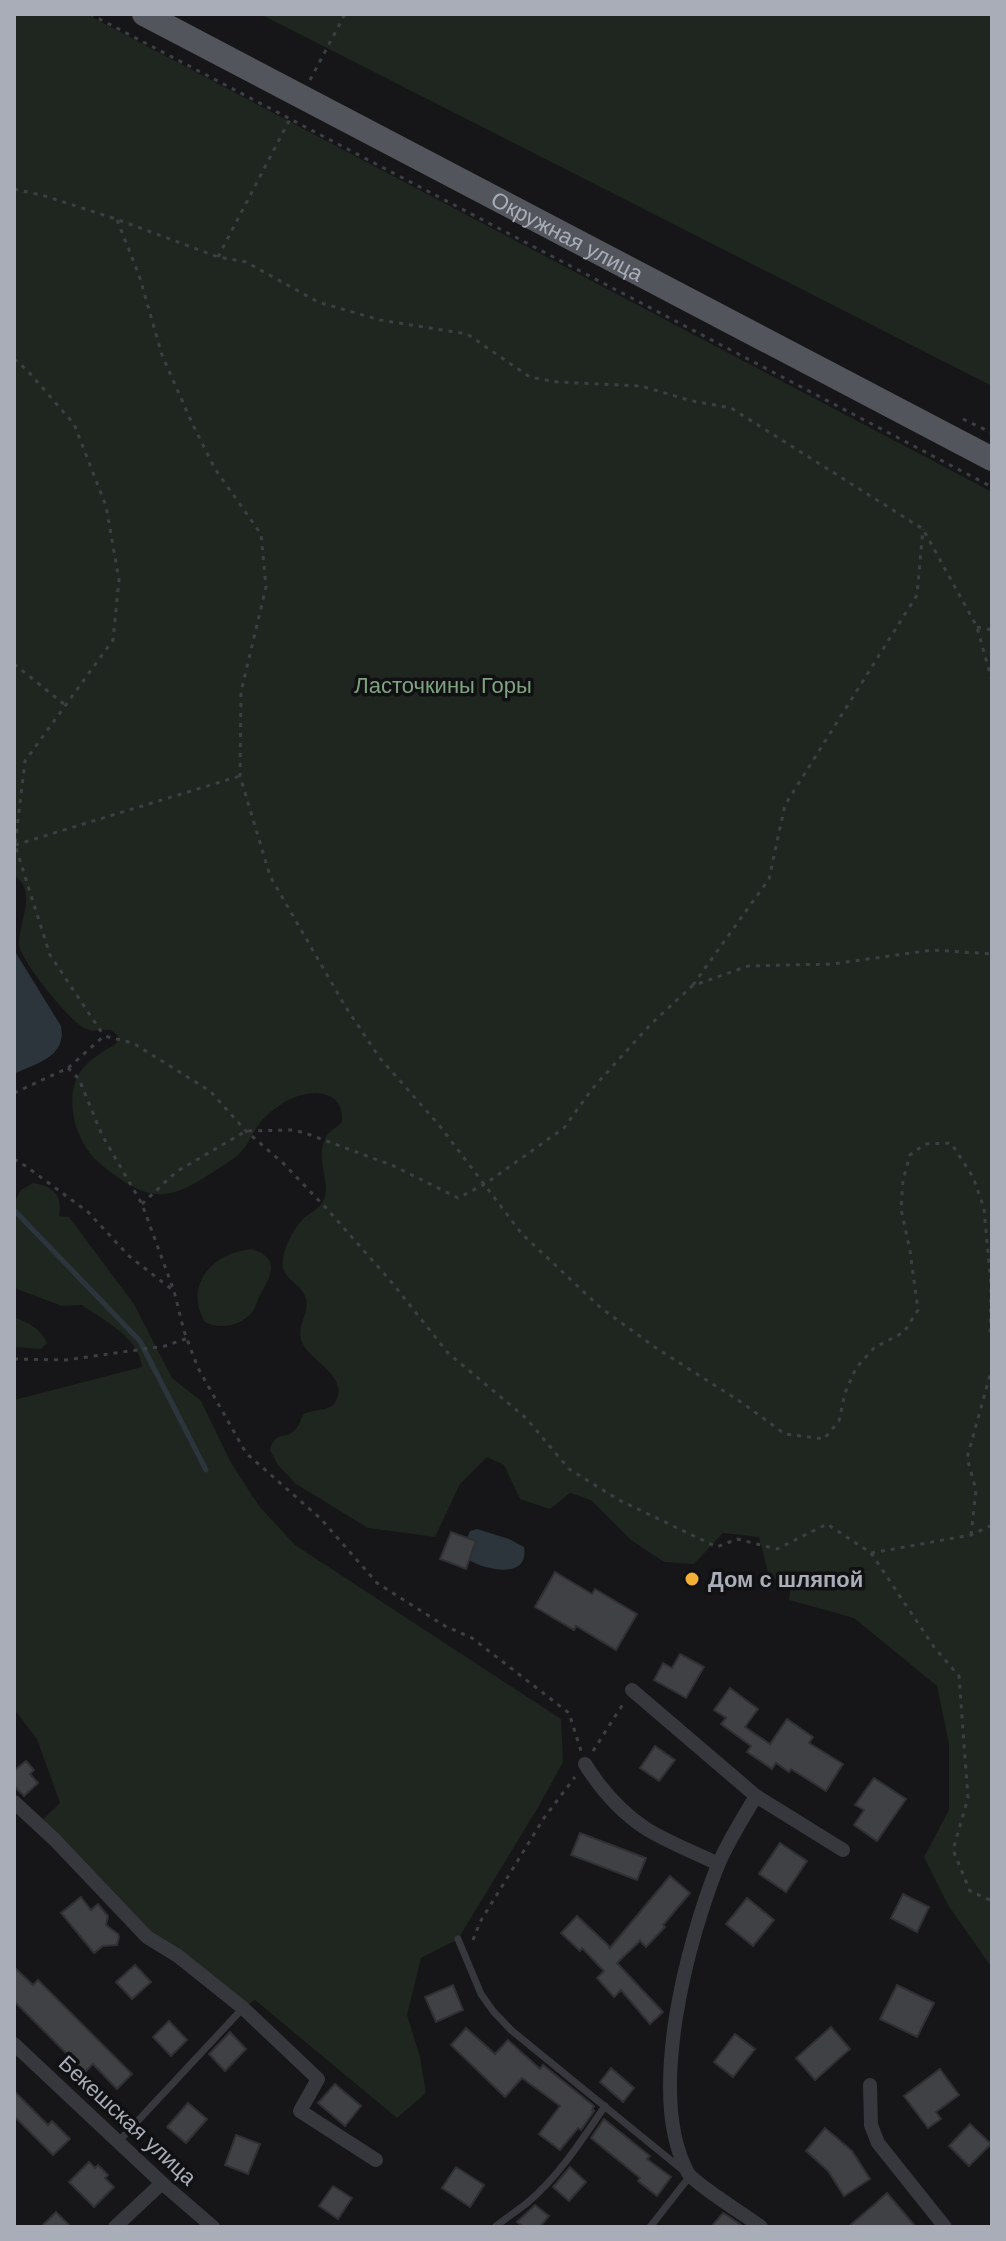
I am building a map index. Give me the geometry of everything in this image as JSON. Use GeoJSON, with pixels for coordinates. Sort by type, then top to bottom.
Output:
{"type":"FeatureCollection","features":[{"type":"Feature","properties":{"kind":"main road","name":"Окружная улица"},"geometry":{"type":"LineString","coordinates":[[144,14],[992,459]]}},
{"type":"Feature","properties":{"kind":"street"},"geometry":{"type":"LineString","coordinates":[[632,1690],[756,1796],[843,1850]]}},
{"type":"Feature","properties":{"kind":"street"},"geometry":{"type":"LineString","coordinates":[[585,1764],[596,1782],[645,1828],[718,1864]]}},
{"type":"Feature","properties":{"kind":"street"},"geometry":{"type":"LineString","coordinates":[[756,1796],[718,1864],[693,1940],[675,2015],[671,2085],[675,2141],[690,2176],[761,2227]]}},
{"type":"Feature","properties":{"kind":"street"},"geometry":{"type":"LineString","coordinates":[[14,1802],[54,1839],[147,1937],[178,1956],[243,2008],[318,2079],[300,2111],[376,2160]]}},
{"type":"Feature","properties":{"kind":"street","name":"Бекешская улица"},"geometry":{"type":"LineString","coordinates":[[14,2044],[213,2227]]}},
{"type":"Feature","properties":{"kind":"street"},"geometry":{"type":"LineString","coordinates":[[870,2085],[871,2125],[878,2143],[945,2227]]}},
{"type":"Feature","properties":{"kind":"street"},"geometry":{"type":"LineString","coordinates":[[115,2227],[162,2183]]}},
{"type":"Feature","properties":{"kind":"lane"},"geometry":{"type":"LineString","coordinates":[[458,1939],[481,1994],[502,2020],[690,2176],[650,2227]]}},
{"type":"Feature","properties":{"kind":"lane"},"geometry":{"type":"LineString","coordinates":[[119,2141],[243,2008]]}},
{"type":"Feature","properties":{"kind":"lane"},"geometry":{"type":"LineString","coordinates":[[496,2226],[547,2184],[582,2141],[605,2106]]}},
{"type":"Feature","properties":{"kind":"path"},"geometry":{"type":"LineString","coordinates":[[90,14],[992,487]]}},
{"type":"Feature","properties":{"kind":"path"},"geometry":{"type":"LineString","coordinates":[[308,84],[345,14]]}},
{"type":"Feature","properties":{"kind":"path"},"geometry":{"type":"LineString","coordinates":[[218,257],[290,119]]}},
{"type":"Feature","properties":{"kind":"path"},"geometry":{"type":"LineString","coordinates":[[14,189],[45,196],[218,257],[246,262],[318,302],[380,320],[467,334],[530,377],[557,382],[641,386],[692,401],[731,408],[923,529],[977,627],[992,681]]}},
{"type":"Feature","properties":{"kind":"path"},"geometry":{"type":"LineString","coordinates":[[117,220],[139,275],[162,355],[192,423],[215,469],[261,534],[266,587],[241,692],[240,776],[270,876],[345,1006],[379,1057],[439,1125],[522,1234],[601,1308],[785,1434],[824,1439],[839,1421],[845,1393],[856,1368],[874,1348],[904,1332],[918,1310],[901,1209],[903,1180],[910,1155],[925,1144],[951,1143],[973,1177],[984,1208],[992,1339]]}},
{"type":"Feature","properties":{"kind":"path"},"geometry":{"type":"LineString","coordinates":[[14,359],[74,424],[106,506],[119,580],[113,640],[25,761],[15,845],[50,955],[104,1036],[133,1043],[210,1091],[246,1131],[283,1163],[327,1209],[389,1279],[448,1353],[526,1418],[569,1469],[619,1500],[717,1547],[737,1539],[777,1549],[827,1524],[871,1553],[934,1647],[959,1676],[968,1798],[953,1850],[970,1891],[992,1901]]}},
{"type":"Feature","properties":{"kind":"path"},"geometry":{"type":"LineString","coordinates":[[142,1204],[176,1172],[246,1131],[293,1130],[305,1133],[394,1166],[458,1198],[485,1184],[564,1128],[592,1089],[650,1025],[692,986],[769,879],[785,805],[917,595],[923,529]]}},
{"type":"Feature","properties":{"kind":"path"},"geometry":{"type":"LineString","coordinates":[[977,627],[992,630]]}},
{"type":"Feature","properties":{"kind":"path"},"geometry":{"type":"LineString","coordinates":[[14,664],[65,706]]}},
{"type":"Feature","properties":{"kind":"path"},"geometry":{"type":"LineString","coordinates":[[15,845],[240,776]]}},
{"type":"Feature","properties":{"kind":"path"},"geometry":{"type":"LineString","coordinates":[[692,986],[748,966],[832,964],[933,950],[992,954]]}},
{"type":"Feature","properties":{"kind":"path"},"geometry":{"type":"LineString","coordinates":[[14,1093],[68,1068],[104,1036]]}},
{"type":"Feature","properties":{"kind":"path"},"geometry":{"type":"LineString","coordinates":[[68,1068],[79,1079],[102,1135],[142,1204],[198,1368],[246,1453],[321,1519],[377,1583],[445,1626],[472,1638],[569,1713],[585,1764]]}},
{"type":"Feature","properties":{"kind":"path"},"geometry":{"type":"LineString","coordinates":[[14,1159],[88,1212],[129,1256],[174,1291]]}},
{"type":"Feature","properties":{"kind":"path"},"geometry":{"type":"LineString","coordinates":[[14,1359],[66,1360],[152,1348],[188,1338]]}},
{"type":"Feature","properties":{"kind":"path"},"geometry":{"type":"LineString","coordinates":[[971,1535],[976,1490],[967,1458],[992,1368]]}},
{"type":"Feature","properties":{"kind":"path"},"geometry":{"type":"LineString","coordinates":[[871,1553],[971,1535],[992,1525]]}},
{"type":"Feature","properties":{"kind":"path"},"geometry":{"type":"LineString","coordinates":[[465,1957],[480,1922],[544,1818],[585,1764],[632,1690]]}},
{"type":"Feature","properties":{"kind":"green space","name":"Ласточкины Горы"},"geometry":{"type":"Polygon","coordinates":[[[14,14],[86,14],[992,492],[992,1968],[948,1905],[924,1857],[949,1810],[949,1744],[937,1686],[854,1618],[789,1600],[790,1590],[769,1576],[759,1537],[723,1533],[694,1564],[664,1562],[631,1540],[591,1500],[570,1493],[550,1509],[520,1499],[504,1465],[487,1457],[460,1484],[435,1537],[368,1528],[296,1484],[278,1465],[270,1450],[275,1440],[296,1430],[304,1414],[333,1405],[338,1395],[332,1374],[308,1352],[301,1339],[306,1299],[287,1276],[283,1265],[293,1233],[324,1199],[326,1185],[322,1147],[328,1134],[342,1122],[336,1101],[320,1093],[288,1100],[264,1118],[233,1159],[185,1188],[163,1194],[152,1194],[129,1185],[99,1163],[83,1143],[73,1112],[74,1086],[84,1067],[114,1045],[118,1036],[111,1030],[92,1031],[79,1024],[27,963],[19,944],[26,907],[25,890],[14,875],[14,14]]]}},
{"type":"Feature","properties":{"kind":"green space"},"geometry":{"type":"Polygon","coordinates":[[[260,14],[992,14],[992,386],[260,14]]]}},
{"type":"Feature","properties":{"kind":"green space"},"geometry":{"type":"Polygon","coordinates":[[[33,1183],[46,1186],[58,1197],[59,1216],[69,1217],[134,1304],[172,1378],[201,1401],[231,1463],[259,1506],[295,1545],[561,1719],[563,1762],[540,1804],[458,1939],[421,1958],[407,2015],[420,2057],[426,2093],[397,2118],[255,2000],[243,2008],[147,1937],[38,1824],[60,1803],[37,1739],[14,1709],[14,1400],[142,1367],[127,1338],[82,1305],[62,1306],[14,1288],[14,1203],[21,1190],[33,1183]]]}},
{"type":"Feature","properties":{"kind":"green space"},"geometry":{"type":"Polygon","coordinates":[[[252,1249],[267,1257],[271,1268],[253,1310],[242,1321],[230,1325],[217,1326],[205,1322],[198,1295],[206,1273],[225,1256],[252,1249]]]}},
{"type":"Feature","properties":{"kind":"green space"},"geometry":{"type":"Polygon","coordinates":[[[14,1317],[34,1327],[47,1343],[41,1349],[14,1347],[14,1317]]]}},
{"type":"Feature","properties":{"kind":"shaded area"},"geometry":{"type":"Polygon","coordinates":[[[14,950],[61,1026],[62,1037],[55,1052],[48,1058],[14,1074],[14,950]]]}},
{"type":"Feature","properties":{"kind":"shaded area"},"geometry":{"type":"Polygon","coordinates":[[[477,1529],[524,1547],[520,1564],[505,1570],[485,1567],[469,1560],[476,1542],[467,1538],[470,1531],[477,1529]]]}},
{"type":"Feature","properties":{"kind":"building"},"geometry":{"type":"Polygon","coordinates":[[[451,1532],[476,1541],[466,1569],[440,1559],[451,1532]]]}},
{"type":"Feature","properties":{"kind":"building"},"geometry":{"type":"Polygon","coordinates":[[[555,1572],[592,1594],[595,1589],[637,1614],[616,1650],[576,1626],[574,1630],[535,1607],[555,1572]]]}},
{"type":"Feature","properties":{"kind":"building"},"geometry":{"type":"Polygon","coordinates":[[[680,1654],[704,1667],[686,1698],[654,1680],[663,1663],[672,1668],[680,1654]]]}},
{"type":"Feature","properties":{"kind":"building"},"geometry":{"type":"Polygon","coordinates":[[[730,1688],[758,1709],[745,1727],[770,1744],[787,1719],[813,1737],[809,1743],[843,1764],[826,1791],[791,1769],[789,1772],[776,1763],[772,1769],[747,1752],[751,1746],[721,1724],[726,1718],[714,1710],[730,1688]]]}},
{"type":"Feature","properties":{"kind":"building"},"geometry":{"type":"Polygon","coordinates":[[[655,1746],[675,1760],[659,1781],[640,1768],[655,1746]]]}},
{"type":"Feature","properties":{"kind":"building"},"geometry":{"type":"Polygon","coordinates":[[[26,1761],[34,1770],[30,1774],[38,1783],[24,1796],[14,1786],[14,1771],[26,1761]]]}},
{"type":"Feature","properties":{"kind":"building"},"geometry":{"type":"Polygon","coordinates":[[[874,1778],[906,1799],[877,1841],[854,1825],[864,1810],[855,1805],[874,1778]]]}},
{"type":"Feature","properties":{"kind":"building"},"geometry":{"type":"Polygon","coordinates":[[[580,1833],[646,1858],[637,1880],[571,1855],[580,1833]]]}},
{"type":"Feature","properties":{"kind":"building"},"geometry":{"type":"Polygon","coordinates":[[[780,1843],[807,1861],[786,1892],[759,1874],[780,1843]]]}},
{"type":"Feature","properties":{"kind":"building"},"geometry":{"type":"Polygon","coordinates":[[[670,1876],[690,1893],[646,1947],[640,1941],[617,1963],[663,2012],[650,2024],[621,1990],[614,1997],[597,1978],[604,1971],[582,1948],[580,1951],[561,1933],[577,1916],[609,1949],[670,1876]]]}},
{"type":"Feature","properties":{"kind":"building"},"geometry":{"type":"Polygon","coordinates":[[[903,1894],[929,1907],[917,1932],[891,1918],[903,1894]]]}},
{"type":"Feature","properties":{"kind":"building"},"geometry":{"type":"Polygon","coordinates":[[[81,1897],[91,1910],[98,1904],[108,1916],[106,1925],[118,1934],[117,1945],[103,1946],[94,1953],[61,1913],[81,1897]]]}},
{"type":"Feature","properties":{"kind":"building"},"geometry":{"type":"Polygon","coordinates":[[[747,1898],[774,1920],[753,1946],[726,1924],[747,1898]]]}},
{"type":"Feature","properties":{"kind":"building"},"geometry":{"type":"Polygon","coordinates":[[[135,1965],[151,1982],[132,1999],[116,1982],[135,1965]]]}},
{"type":"Feature","properties":{"kind":"building"},"geometry":{"type":"Polygon","coordinates":[[[14,1967],[33,1985],[38,1980],[132,2074],[117,2089],[93,2064],[85,2072],[14,2001],[14,1967]]]}},
{"type":"Feature","properties":{"kind":"building"},"geometry":{"type":"Polygon","coordinates":[[[453,1985],[463,2010],[436,2022],[425,1997],[453,1985]]]}},
{"type":"Feature","properties":{"kind":"building"},"geometry":{"type":"Polygon","coordinates":[[[897,1985],[934,2003],[917,2037],[880,2019],[897,1985]]]}},
{"type":"Feature","properties":{"kind":"building"},"geometry":{"type":"Polygon","coordinates":[[[169,2021],[187,2040],[171,2056],[153,2037],[169,2021]]]}},
{"type":"Feature","properties":{"kind":"building"},"geometry":{"type":"Polygon","coordinates":[[[831,2027],[850,2049],[815,2080],[796,2058],[831,2027]]]}},
{"type":"Feature","properties":{"kind":"building"},"geometry":{"type":"Polygon","coordinates":[[[466,2028],[495,2054],[508,2040],[540,2069],[543,2065],[594,2106],[581,2130],[578,2128],[560,2150],[539,2134],[560,2106],[522,2078],[505,2097],[451,2045],[466,2028]]]}},
{"type":"Feature","properties":{"kind":"building"},"geometry":{"type":"Polygon","coordinates":[[[230,2032],[246,2049],[225,2071],[209,2054],[230,2032]]]}},
{"type":"Feature","properties":{"kind":"building"},"geometry":{"type":"Polygon","coordinates":[[[735,2034],[755,2049],[733,2077],[714,2062],[735,2034]]]}},
{"type":"Feature","properties":{"kind":"building"},"geometry":{"type":"Polygon","coordinates":[[[611,2068],[634,2088],[623,2102],[600,2082],[611,2068]]]}},
{"type":"Feature","properties":{"kind":"building"},"geometry":{"type":"Polygon","coordinates":[[[940,2069],[959,2095],[936,2112],[941,2119],[928,2128],[904,2096],[940,2069]]]}},
{"type":"Feature","properties":{"kind":"building"},"geometry":{"type":"Polygon","coordinates":[[[335,2084],[361,2106],[345,2126],[318,2103],[335,2084]]]}},
{"type":"Feature","properties":{"kind":"building"},"geometry":{"type":"Polygon","coordinates":[[[14,2091],[48,2125],[52,2121],[70,2139],[53,2155],[14,2116],[14,2091]]]}},
{"type":"Feature","properties":{"kind":"building"},"geometry":{"type":"Polygon","coordinates":[[[188,2103],[207,2119],[186,2143],[167,2127],[188,2103]]]}},
{"type":"Feature","properties":{"kind":"building"},"geometry":{"type":"Polygon","coordinates":[[[604,2119],[671,2177],[657,2196],[591,2138],[604,2119]]]}},
{"type":"Feature","properties":{"kind":"building"},"geometry":{"type":"Polygon","coordinates":[[[970,2124],[991,2144],[969,2166],[949,2146],[970,2124]]]}},
{"type":"Feature","properties":{"kind":"building"},"geometry":{"type":"Polygon","coordinates":[[[825,2128],[852,2151],[870,2179],[844,2196],[828,2171],[806,2151],[825,2128]]]}},
{"type":"Feature","properties":{"kind":"building"},"geometry":{"type":"Polygon","coordinates":[[[236,2135],[260,2144],[248,2174],[225,2165],[236,2135]]]}},
{"type":"Feature","properties":{"kind":"building"},"geometry":{"type":"Polygon","coordinates":[[[89,2162],[95,2168],[98,2165],[108,2175],[105,2178],[114,2187],[94,2207],[69,2182],[89,2162]]]}},
{"type":"Feature","properties":{"kind":"building"},"geometry":{"type":"Polygon","coordinates":[[[456,2167],[484,2185],[470,2207],[442,2188],[456,2167]]]}},
{"type":"Feature","properties":{"kind":"building"},"geometry":{"type":"Polygon","coordinates":[[[570,2167],[586,2182],[569,2201],[553,2187],[570,2167]]]}},
{"type":"Feature","properties":{"kind":"building"},"geometry":{"type":"Polygon","coordinates":[[[333,2186],[352,2198],[338,2219],[319,2206],[333,2186]]]}},
{"type":"Feature","properties":{"kind":"building"},"geometry":{"type":"Polygon","coordinates":[[[887,2193],[916,2227],[848,2227],[876,2203],[887,2193]]]}},
{"type":"Feature","properties":{"kind":"building"},"geometry":{"type":"Polygon","coordinates":[[[535,2205],[549,2216],[540,2227],[524,2227],[517,2222],[535,2205]]]}},
{"type":"Feature","properties":{"kind":"building"},"geometry":{"type":"Polygon","coordinates":[[[56,2212],[71,2227],[41,2227],[56,2212]]]}},
{"type":"Feature","properties":{"kind":"building"},"geometry":{"type":"Polygon","coordinates":[[[723,2213],[728,2216],[744,2227],[711,2227],[723,2213]]]}},
{"type":"Feature","properties":{"kind":"waterway"},"geometry":{"type":"LineString","coordinates":[[14,1210],[140,1341],[206,1470]]}},
{"type":"Feature","properties":{"kind":"place","name":"Дом с шляпой"},"geometry":{"type":"Point","coordinates":[692,1579]}}]}
